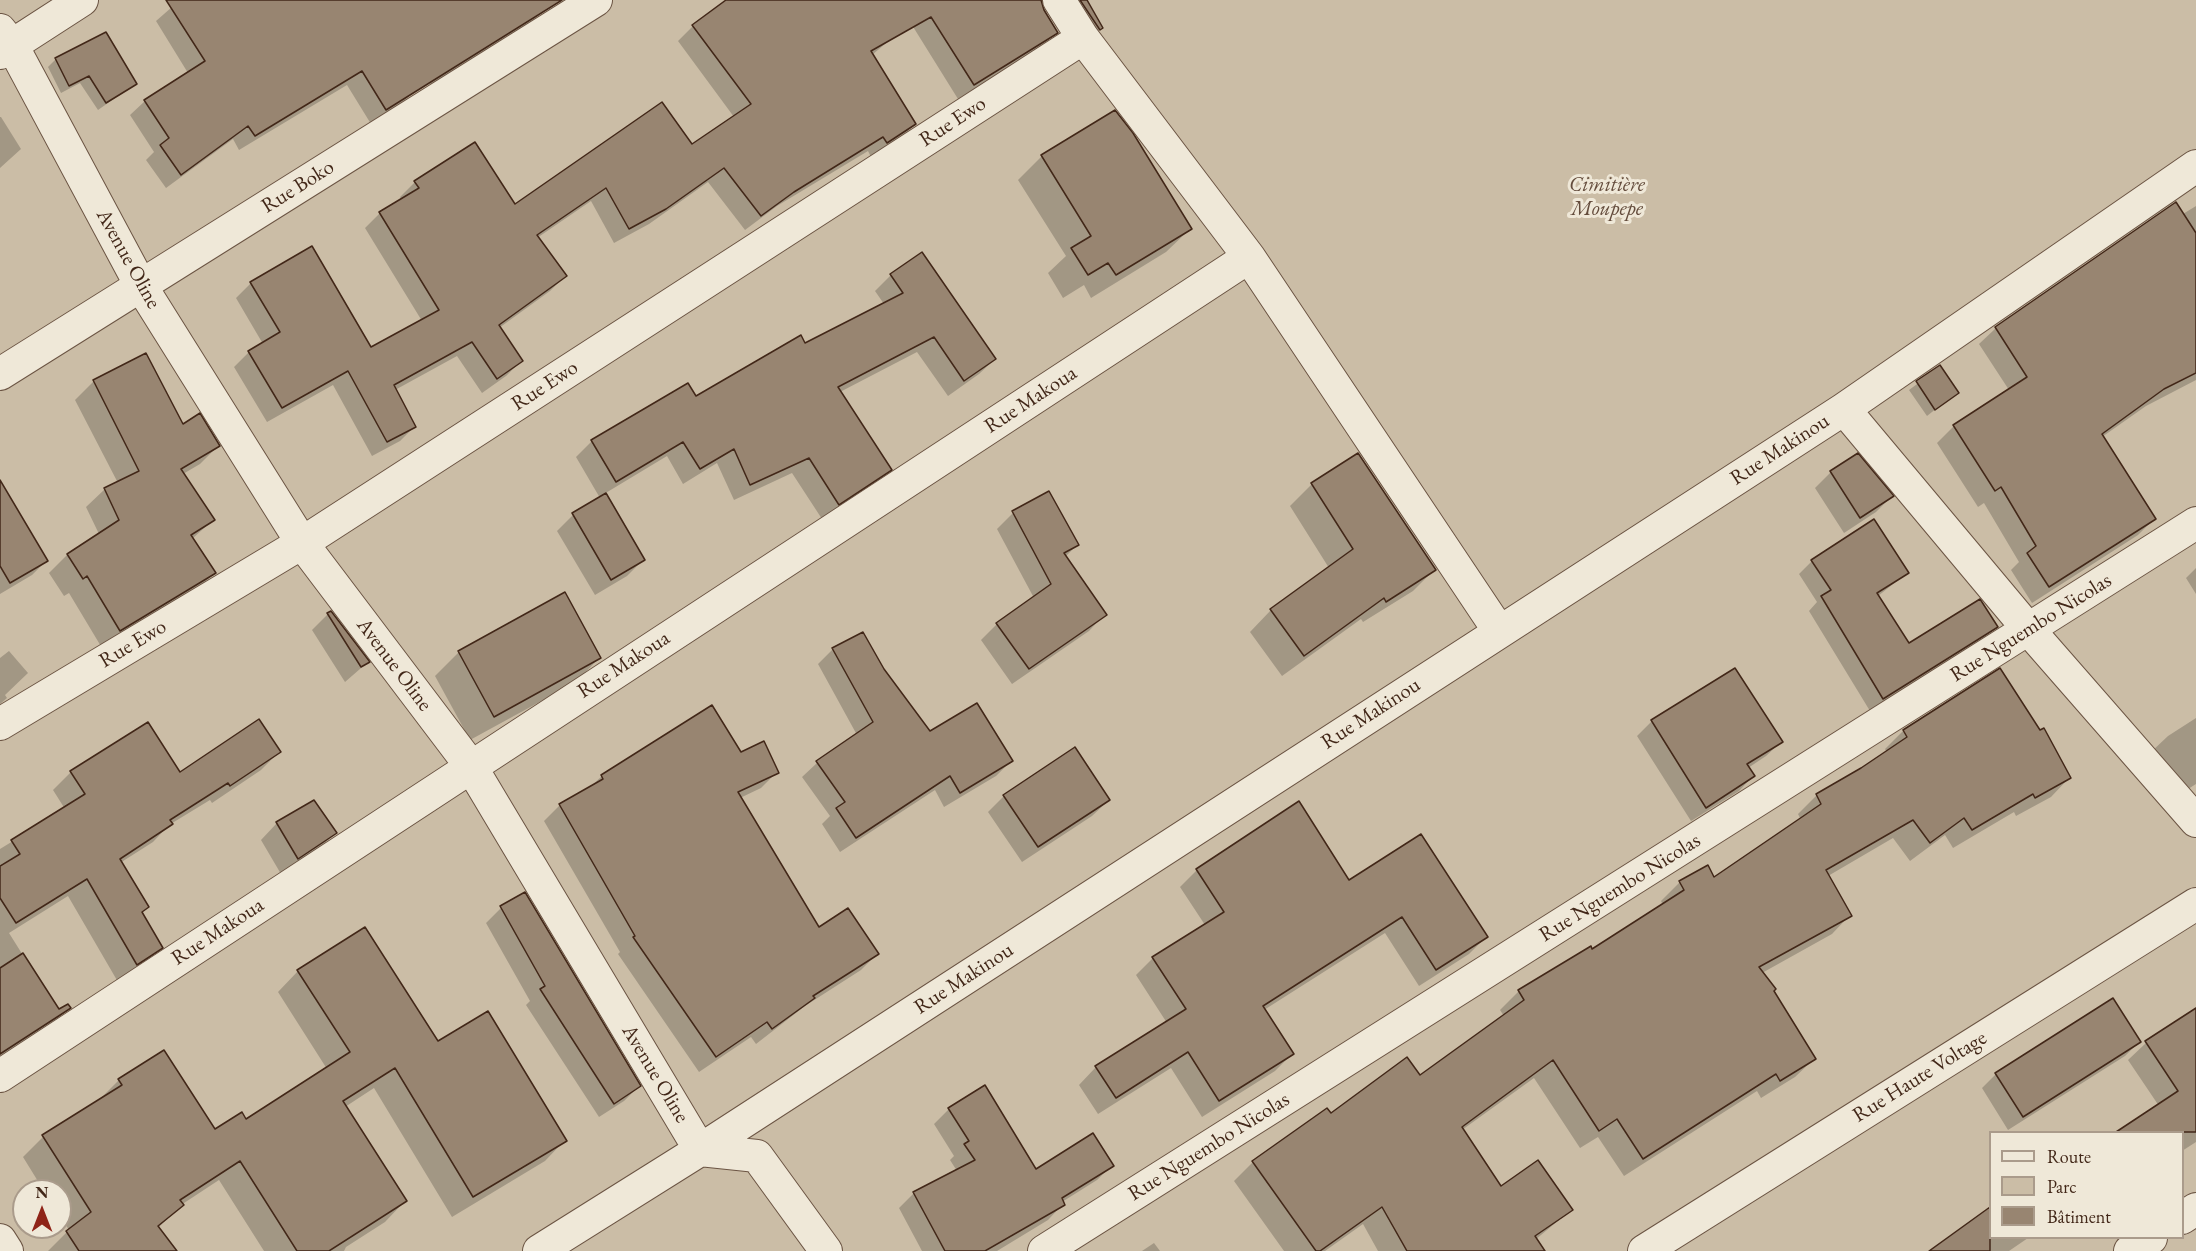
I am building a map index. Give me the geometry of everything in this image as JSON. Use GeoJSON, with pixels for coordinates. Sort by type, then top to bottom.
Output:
{"type":"FeatureCollection","features":[{"type":"Feature","properties":{"kind":"street"},"geometry":{"type":"LineString","coordinates":[[4,43],[82,0]]}},
{"type":"Feature","properties":{"kind":"street","name":"Rue Boko"},"geometry":{"type":"LineString","coordinates":[[0,374],[596,0]]}},
{"type":"Feature","properties":{"kind":"street"},"geometry":{"type":"LineString","coordinates":[[1059,0],[1083,38],[1250,257],[1499,631]]}},
{"type":"Feature","properties":{"kind":"street","name":"Rue Ewo"},"geometry":{"type":"LineString","coordinates":[[0,724],[302,543],[1083,38]]}},
{"type":"Feature","properties":{"kind":"street","name":"Avenue Oline"},"geometry":{"type":"LineString","coordinates":[[4,43],[141,286],[302,543],[470,765],[700,1150]]}},
{"type":"Feature","properties":{"kind":"street","name":"Rue Makinou"},"geometry":{"type":"LineString","coordinates":[[539,1251],[700,1150],[1844,409],[2196,166]]}},
{"type":"Feature","properties":{"kind":"street","name":"Rue Makoua"},"geometry":{"type":"LineString","coordinates":[[0,1076],[470,765],[1250,257]]}},
{"type":"Feature","properties":{"kind":"street"},"geometry":{"type":"LineString","coordinates":[[1844,409],[2029,630],[2196,821]]}},
{"type":"Feature","properties":{"kind":"street","name":"Rue Nguembo Nicolas"},"geometry":{"type":"LineString","coordinates":[[1044,1251],[2196,523]]}},
{"type":"Feature","properties":{"kind":"street","name":"Rue Haute Voltage"},"geometry":{"type":"LineString","coordinates":[[1644,1251],[2196,904]]}},
{"type":"Feature","properties":{"kind":"street"},"geometry":{"type":"LineString","coordinates":[[700,1150],[757,1156],[826,1251]]}},
{"type":"Feature","properties":{"kind":"street"},"geometry":{"type":"LineString","coordinates":[[2130,1251],[2149,1239]]}},
{"type":"Feature","properties":{"kind":"street"},"geometry":{"type":"LineString","coordinates":[[0,1240],[7,1251]]}},
{"type":"Feature","properties":{"kind":"green space","name":"Cimitière Moupepe"},"geometry":{"type":"Polygon","coordinates":[[[0,0],[2196,0],[2196,1251],[0,1251],[0,0]]]}},
{"type":"Feature","properties":{"kind":"building"},"geometry":{"type":"Polygon","coordinates":[[[166,0],[562,0],[386,110],[362,71],[255,136],[248,126],[181,175],[160,145],[169,138],[144,100],[205,61],[166,0]]]}},
{"type":"Feature","properties":{"kind":"building"},"geometry":{"type":"Polygon","coordinates":[[[726,0],[1041,0],[1044,10],[1058,33],[974,85],[931,17],[871,51],[916,124],[887,143],[883,137],[794,192],[761,216],[724,168],[666,209],[629,229],[606,188],[537,235],[567,276],[499,325],[523,361],[497,379],[472,342],[394,385],[416,427],[387,442],[348,371],[282,408],[248,351],[280,332],[250,282],[312,246],[371,347],[439,310],[379,212],[419,188],[414,181],[475,142],[515,204],[662,102],[692,144],[751,104],[692,25],[726,0]]]}},
{"type":"Feature","properties":{"kind":"building"},"geometry":{"type":"Polygon","coordinates":[[[1080,0],[1087,0],[1103,28],[1100,30],[1080,0]]]}},
{"type":"Feature","properties":{"kind":"building"},"geometry":{"type":"Polygon","coordinates":[[[106,32],[137,84],[106,103],[89,76],[69,86],[55,58],[106,32]]]}},
{"type":"Feature","properties":{"kind":"building"},"geometry":{"type":"Polygon","coordinates":[[[1115,110],[1133,133],[1192,229],[1116,275],[1108,263],[1088,275],[1071,248],[1091,236],[1041,155],[1115,110]]]}},
{"type":"Feature","properties":{"kind":"building"},"geometry":{"type":"Polygon","coordinates":[[[2176,202],[2196,233],[2196,373],[2164,389],[2102,434],[2156,519],[2049,587],[2027,553],[2036,546],[2001,487],[1995,491],[1953,425],[2027,377],[1995,327],[2176,202]]]}},
{"type":"Feature","properties":{"kind":"building"},"geometry":{"type":"Polygon","coordinates":[[[922,252],[996,359],[964,381],[934,337],[838,387],[892,470],[839,505],[809,458],[750,485],[734,449],[700,469],[683,442],[616,482],[591,440],[688,383],[696,396],[801,335],[805,343],[903,293],[890,274],[922,252]]]}},
{"type":"Feature","properties":{"kind":"building"},"geometry":{"type":"Polygon","coordinates":[[[146,353],[183,424],[200,413],[220,446],[181,469],[215,520],[191,535],[216,573],[120,631],[87,576],[83,579],[67,554],[119,520],[104,488],[139,471],[93,380],[146,353]]]}},
{"type":"Feature","properties":{"kind":"building"},"geometry":{"type":"Polygon","coordinates":[[[1940,365],[1959,393],[1935,410],[1916,381],[1940,365]]]}},
{"type":"Feature","properties":{"kind":"building"},"geometry":{"type":"Polygon","coordinates":[[[1358,453],[1436,570],[1386,602],[1384,598],[1304,656],[1270,609],[1353,549],[1311,483],[1358,453]]]}},
{"type":"Feature","properties":{"kind":"building"},"geometry":{"type":"Polygon","coordinates":[[[1858,453],[1894,496],[1860,518],[1830,471],[1858,453]]]}},
{"type":"Feature","properties":{"kind":"building"},"geometry":{"type":"Polygon","coordinates":[[[0,480],[48,561],[10,583],[0,566],[0,480]]]}},
{"type":"Feature","properties":{"kind":"building"},"geometry":{"type":"Polygon","coordinates":[[[1049,491],[1079,545],[1064,553],[1107,615],[1029,669],[996,623],[1051,584],[1012,511],[1049,491]]]}},
{"type":"Feature","properties":{"kind":"building"},"geometry":{"type":"Polygon","coordinates":[[[606,493],[645,560],[611,580],[572,513],[606,493]]]}},
{"type":"Feature","properties":{"kind":"building"},"geometry":{"type":"Polygon","coordinates":[[[1874,519],[1909,573],[1877,593],[1909,643],[1980,599],[1998,627],[1883,699],[1821,596],[1831,590],[1811,560],[1874,519]]]}},
{"type":"Feature","properties":{"kind":"building"},"geometry":{"type":"Polygon","coordinates":[[[565,592],[601,658],[494,717],[458,651],[565,592]]]}},
{"type":"Feature","properties":{"kind":"building"},"geometry":{"type":"Polygon","coordinates":[[[331,611],[370,662],[361,667],[327,613],[331,611]]]}},
{"type":"Feature","properties":{"kind":"building"},"geometry":{"type":"Polygon","coordinates":[[[863,632],[884,669],[930,731],[977,703],[1013,761],[960,793],[950,776],[856,838],[836,808],[845,802],[816,761],[873,722],[832,648],[863,632]]]}},
{"type":"Feature","properties":{"kind":"building"},"geometry":{"type":"Polygon","coordinates":[[[1735,668],[1783,742],[1747,764],[1755,776],[1706,808],[1651,720],[1735,668]]]}},
{"type":"Feature","properties":{"kind":"building"},"geometry":{"type":"Polygon","coordinates":[[[2000,668],[2040,730],[2044,728],[2071,778],[2035,798],[2033,794],[1972,830],[1964,818],[1930,843],[1913,820],[1826,870],[1852,916],[1759,967],[1776,989],[1774,991],[1816,1059],[1780,1081],[1776,1074],[1643,1159],[1617,1119],[1599,1131],[1553,1060],[1462,1127],[1501,1186],[1538,1160],[1573,1210],[1535,1236],[1545,1251],[1407,1251],[1382,1207],[1320,1251],[1316,1251],[1252,1161],[1327,1108],[1331,1113],[1407,1057],[1420,1075],[1524,1000],[1518,990],[1591,946],[1592,949],[1684,890],[1679,881],[1708,865],[1714,877],[1821,804],[1816,794],[1861,768],[1907,737],[1903,730],[2000,668]]]}},
{"type":"Feature","properties":{"kind":"building"},"geometry":{"type":"Polygon","coordinates":[[[712,705],[741,752],[764,741],[779,773],[738,792],[819,927],[848,908],[879,954],[813,996],[815,998],[772,1029],[767,1022],[716,1057],[633,937],[635,936],[559,804],[603,779],[601,775],[712,705]]]}},
{"type":"Feature","properties":{"kind":"building"},"geometry":{"type":"Polygon","coordinates":[[[259,719],[281,752],[230,786],[228,783],[170,820],[173,824],[120,859],[149,907],[142,912],[163,948],[137,965],[87,879],[16,923],[0,898],[0,866],[20,854],[11,840],[85,794],[70,771],[148,722],[180,772],[259,719]]]}},
{"type":"Feature","properties":{"kind":"building"},"geometry":{"type":"Polygon","coordinates":[[[1075,747],[1110,800],[1038,847],[1003,795],[1075,747]]]}},
{"type":"Feature","properties":{"kind":"building"},"geometry":{"type":"Polygon","coordinates":[[[314,800],[337,833],[298,859],[276,822],[314,800]]]}},
{"type":"Feature","properties":{"kind":"building"},"geometry":{"type":"Polygon","coordinates":[[[1299,801],[1349,880],[1421,834],[1488,937],[1436,970],[1402,917],[1263,1006],[1294,1054],[1219,1101],[1188,1052],[1116,1098],[1095,1066],[1186,1009],[1152,957],[1224,912],[1196,869],[1299,801]]]}},
{"type":"Feature","properties":{"kind":"building"},"geometry":{"type":"Polygon","coordinates":[[[525,892],[641,1086],[614,1104],[540,989],[545,986],[500,906],[525,892]]]}},
{"type":"Feature","properties":{"kind":"building"},"geometry":{"type":"Polygon","coordinates":[[[365,927],[438,1041],[488,1011],[567,1141],[473,1197],[395,1068],[343,1101],[407,1201],[329,1251],[297,1251],[240,1161],[180,1200],[184,1205],[158,1226],[177,1251],[79,1251],[71,1239],[72,1226],[91,1212],[42,1135],[122,1085],[118,1079],[164,1050],[215,1129],[242,1112],[246,1119],[350,1052],[297,970],[365,927]]]}},
{"type":"Feature","properties":{"kind":"building"},"geometry":{"type":"Polygon","coordinates":[[[23,953],[59,1009],[68,1004],[71,1008],[0,1054],[0,968],[23,953]]]}},
{"type":"Feature","properties":{"kind":"building"},"geometry":{"type":"Polygon","coordinates":[[[2113,998],[2141,1042],[2023,1117],[1995,1073],[2113,998]]]}},
{"type":"Feature","properties":{"kind":"building"},"geometry":{"type":"Polygon","coordinates":[[[2196,1008],[2196,1132],[2118,1131],[2178,1091],[2145,1041],[2196,1008]]]}},
{"type":"Feature","properties":{"kind":"building"},"geometry":{"type":"Polygon","coordinates":[[[985,1085],[1036,1169],[1093,1133],[1114,1166],[1062,1198],[1065,1205],[985,1251],[945,1251],[913,1192],[975,1160],[964,1144],[969,1141],[948,1108],[985,1085]]]}},
{"type":"Feature","properties":{"kind":"building"},"geometry":{"type":"Polygon","coordinates":[[[1989,1208],[1990,1251],[1929,1251],[1989,1208]]]}}]}
